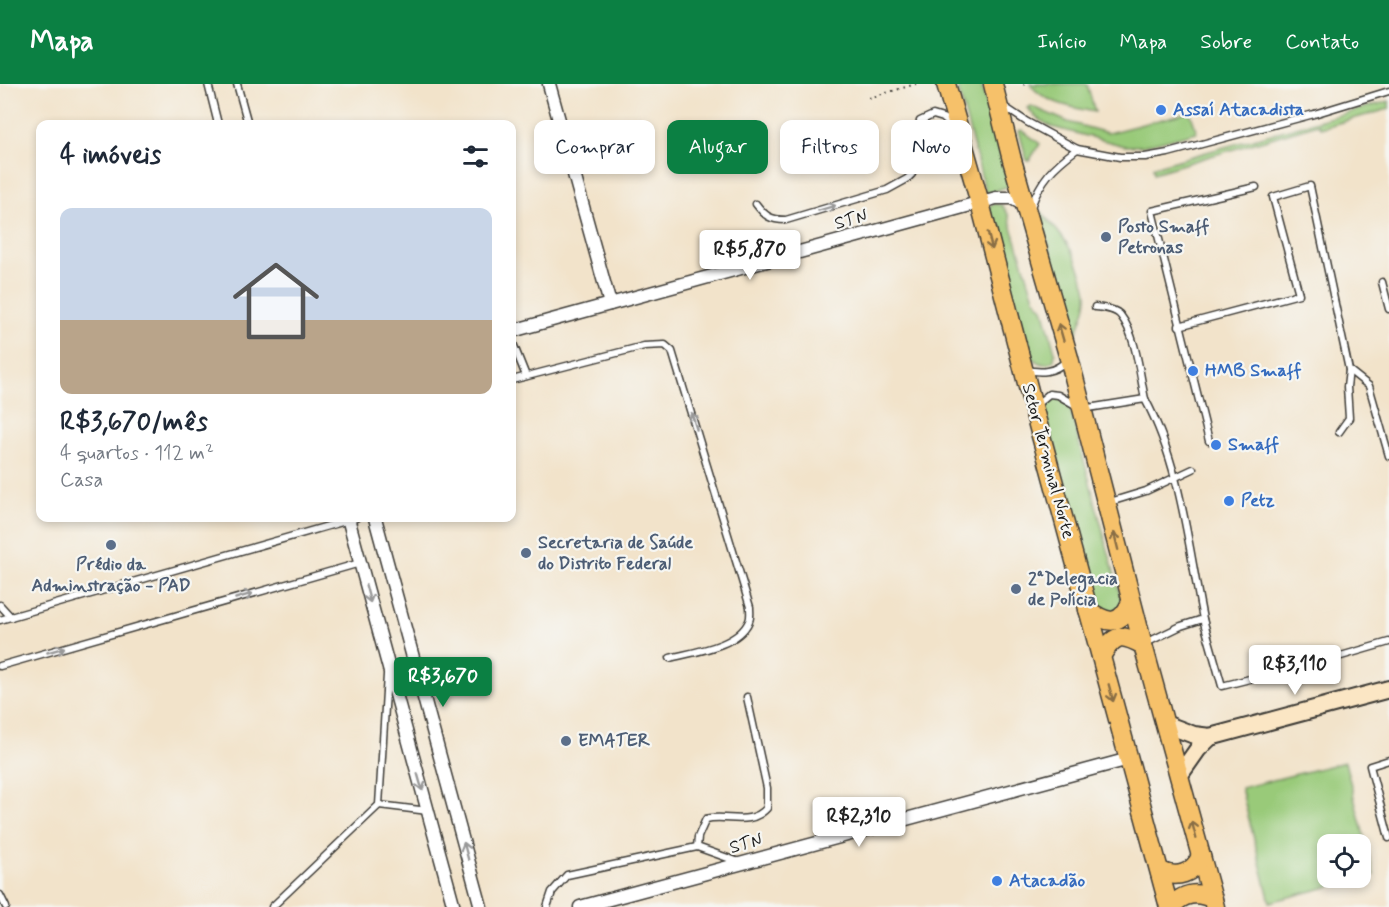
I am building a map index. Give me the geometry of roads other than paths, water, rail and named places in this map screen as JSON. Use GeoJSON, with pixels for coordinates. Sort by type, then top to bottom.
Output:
{"type":"FeatureCollection","features":[{"type":"Feature","properties":{"kind":"main road","name":"Setor Terminal Norte"},"geometry":{"type":"LineString","coordinates":[[946,84],[955,120]]}},
{"type":"Feature","properties":{"kind":"main road"},"geometry":{"type":"LineString","coordinates":[[993,84],[1026,211],[1069,358],[1131,602],[1214,903]]}},
{"type":"Feature","properties":{"kind":"main road","name":"Setor Terminal Norte"},"geometry":{"type":"LineString","coordinates":[[971,174],[1170,907]]}},
{"type":"Feature","properties":{"kind":"main road"},"geometry":{"type":"LineString","coordinates":[[1088,610],[1101,619],[1115,621],[1122,616],[1131,602]]}},
{"type":"Feature","properties":{"kind":"main road"},"geometry":{"type":"LineString","coordinates":[[1101,656],[1112,640],[1118,637],[1131,639],[1143,645]]}},
{"type":"Feature","properties":{"kind":"main road"},"geometry":{"type":"LineString","coordinates":[[1165,724],[1194,735],[1210,737],[1389,689]]}},
{"type":"Feature","properties":{"kind":"main road"},"geometry":{"type":"LineString","coordinates":[[1179,776],[1198,748],[1210,737]]}},
{"type":"Feature","properties":{"kind":"main road"},"geometry":{"type":"LineString","coordinates":[[1160,871],[1167,875],[1184,874],[1197,864],[1201,856]]}},
{"type":"Feature","properties":{"kind":"main road"},"geometry":{"type":"LineString","coordinates":[[1170,907],[1184,896],[1194,893],[1204,894],[1214,903]]}},
{"type":"Feature","properties":{"kind":"street"},"geometry":{"type":"LineString","coordinates":[[550,86],[610,304]]}},
{"type":"Feature","properties":{"kind":"street","name":"STN"},"geometry":{"type":"LineString","coordinates":[[516,330],[1004,197],[1012,198],[1026,211]]}},
{"type":"Feature","properties":{"kind":"street"},"geometry":{"type":"LineString","coordinates":[[352,522],[360,563],[454,907]]}},
{"type":"Feature","properties":{"kind":"street"},"geometry":{"type":"LineString","coordinates":[[376,522],[481,907]]}},
{"type":"Feature","properties":{"kind":"street","name":"STN"},"geometry":{"type":"LineString","coordinates":[[580,907],[1129,759]]}},
{"type":"Feature","properties":{"kind":"lane"},"geometry":{"type":"LineString","coordinates":[[208,84],[217,120]]}},
{"type":"Feature","properties":{"kind":"lane"},"geometry":{"type":"LineString","coordinates":[[237,84],[247,120]]}},
{"type":"Feature","properties":{"kind":"lane"},"geometry":{"type":"LineString","coordinates":[[998,103],[1027,122],[1077,149],[1120,157],[1145,157],[1314,114],[1389,91]]}},
{"type":"Feature","properties":{"kind":"lane"},"geometry":{"type":"LineString","coordinates":[[922,120],[933,115],[945,120]]}},
{"type":"Feature","properties":{"kind":"lane"},"geometry":{"type":"LineString","coordinates":[[1026,211],[1045,177],[1059,162],[1077,149]]}},
{"type":"Feature","properties":{"kind":"lane"},"geometry":{"type":"LineString","coordinates":[[756,204],[765,216],[775,220],[786,220],[887,190],[908,179],[912,174]]}},
{"type":"Feature","properties":{"kind":"lane"},"geometry":{"type":"LineString","coordinates":[[1209,441],[1152,212],[1256,186]]}},
{"type":"Feature","properties":{"kind":"lane"},"geometry":{"type":"LineString","coordinates":[[1179,326],[1299,294],[1273,196],[1310,186],[1349,370],[1347,387],[1349,418],[1339,432]]}},
{"type":"Feature","properties":{"kind":"lane"},"geometry":{"type":"LineString","coordinates":[[1382,282],[1389,309]]}},
{"type":"Feature","properties":{"kind":"lane"},"geometry":{"type":"LineString","coordinates":[[1095,307],[1109,309],[1121,315],[1130,333],[1145,399],[1159,428],[1175,476],[1203,619],[1222,686],[1389,642]]}},
{"type":"Feature","properties":{"kind":"lane"},"geometry":{"type":"LineString","coordinates":[[516,379],[644,346],[665,345],[672,351],[750,608],[750,620],[742,631],[722,645],[670,658]]}},
{"type":"Feature","properties":{"kind":"lane"},"geometry":{"type":"LineString","coordinates":[[516,351],[526,376]]}},
{"type":"Feature","properties":{"kind":"lane"},"geometry":{"type":"LineString","coordinates":[[1022,367],[1038,372],[1049,371],[1061,366],[1069,358]]}},
{"type":"Feature","properties":{"kind":"lane"},"geometry":{"type":"LineString","coordinates":[[1349,370],[1369,386],[1389,456]]}},
{"type":"Feature","properties":{"kind":"lane"},"geometry":{"type":"LineString","coordinates":[[1034,410],[1037,404],[1049,394],[1058,395],[1082,409],[1145,399]]}},
{"type":"Feature","properties":{"kind":"lane"},"geometry":{"type":"LineString","coordinates":[[1106,503],[1146,491],[1193,469]]}},
{"type":"Feature","properties":{"kind":"lane"},"geometry":{"type":"LineString","coordinates":[[0,620],[337,522]]}},
{"type":"Feature","properties":{"kind":"lane"},"geometry":{"type":"LineString","coordinates":[[0,666],[360,563]]}},
{"type":"Feature","properties":{"kind":"lane"},"geometry":{"type":"LineString","coordinates":[[0,605],[10,617]]}},
{"type":"Feature","properties":{"kind":"lane"},"geometry":{"type":"LineString","coordinates":[[1143,645],[1181,626],[1203,619]]}},
{"type":"Feature","properties":{"kind":"lane"},"geometry":{"type":"LineString","coordinates":[[272,907],[379,805],[388,668]]}},
{"type":"Feature","properties":{"kind":"lane"},"geometry":{"type":"LineString","coordinates":[[697,847],[698,837],[706,819],[718,817],[744,820],[761,815],[767,808],[767,788],[747,697]]}},
{"type":"Feature","properties":{"kind":"lane"},"geometry":{"type":"LineString","coordinates":[[1389,760],[1370,766],[1389,838]]}},
{"type":"Feature","properties":{"kind":"lane"},"geometry":{"type":"LineString","coordinates":[[379,805],[428,811]]}},
{"type":"Feature","properties":{"kind":"lane"},"geometry":{"type":"LineString","coordinates":[[547,907],[552,892],[567,875],[697,847],[742,863]]}},
{"type":"Feature","properties":{"kind":"lane"},"geometry":{"type":"LineString","coordinates":[[0,895],[6,907]]}},
{"type":"Feature","properties":{"kind":"place","name":"Assaí Atacadista"},"geometry":{"type":"Point","coordinates":[1161,110]}},
{"type":"Feature","properties":{"kind":"place","name":"Posto Smaff Petronas"},"geometry":{"type":"Point","coordinates":[1106,237]}},
{"type":"Feature","properties":{"kind":"place","name":"HMB Smaff"},"geometry":{"type":"Point","coordinates":[1193,371]}},
{"type":"Feature","properties":{"kind":"place","name":"Smaff"},"geometry":{"type":"Point","coordinates":[1216,445]}},
{"type":"Feature","properties":{"kind":"place","name":"Petz"},"geometry":{"type":"Point","coordinates":[1229,501]}},
{"type":"Feature","properties":{"kind":"place","name":"Prédio da Adminstração - PAD"},"geometry":{"type":"Point","coordinates":[111,545]}},
{"type":"Feature","properties":{"kind":"place","name":"Secretaria de Saúde do Distrito Federal"},"geometry":{"type":"Point","coordinates":[526,553]}},
{"type":"Feature","properties":{"kind":"place","name":"2ªDelegacia de Polícia"},"geometry":{"type":"Point","coordinates":[1016,589]}},
{"type":"Feature","properties":{"kind":"place","name":"EMATER"},"geometry":{"type":"Point","coordinates":[566,741]}},
{"type":"Feature","properties":{"kind":"place","name":"Atacadão"},"geometry":{"type":"Point","coordinates":[997,881]}}]}
